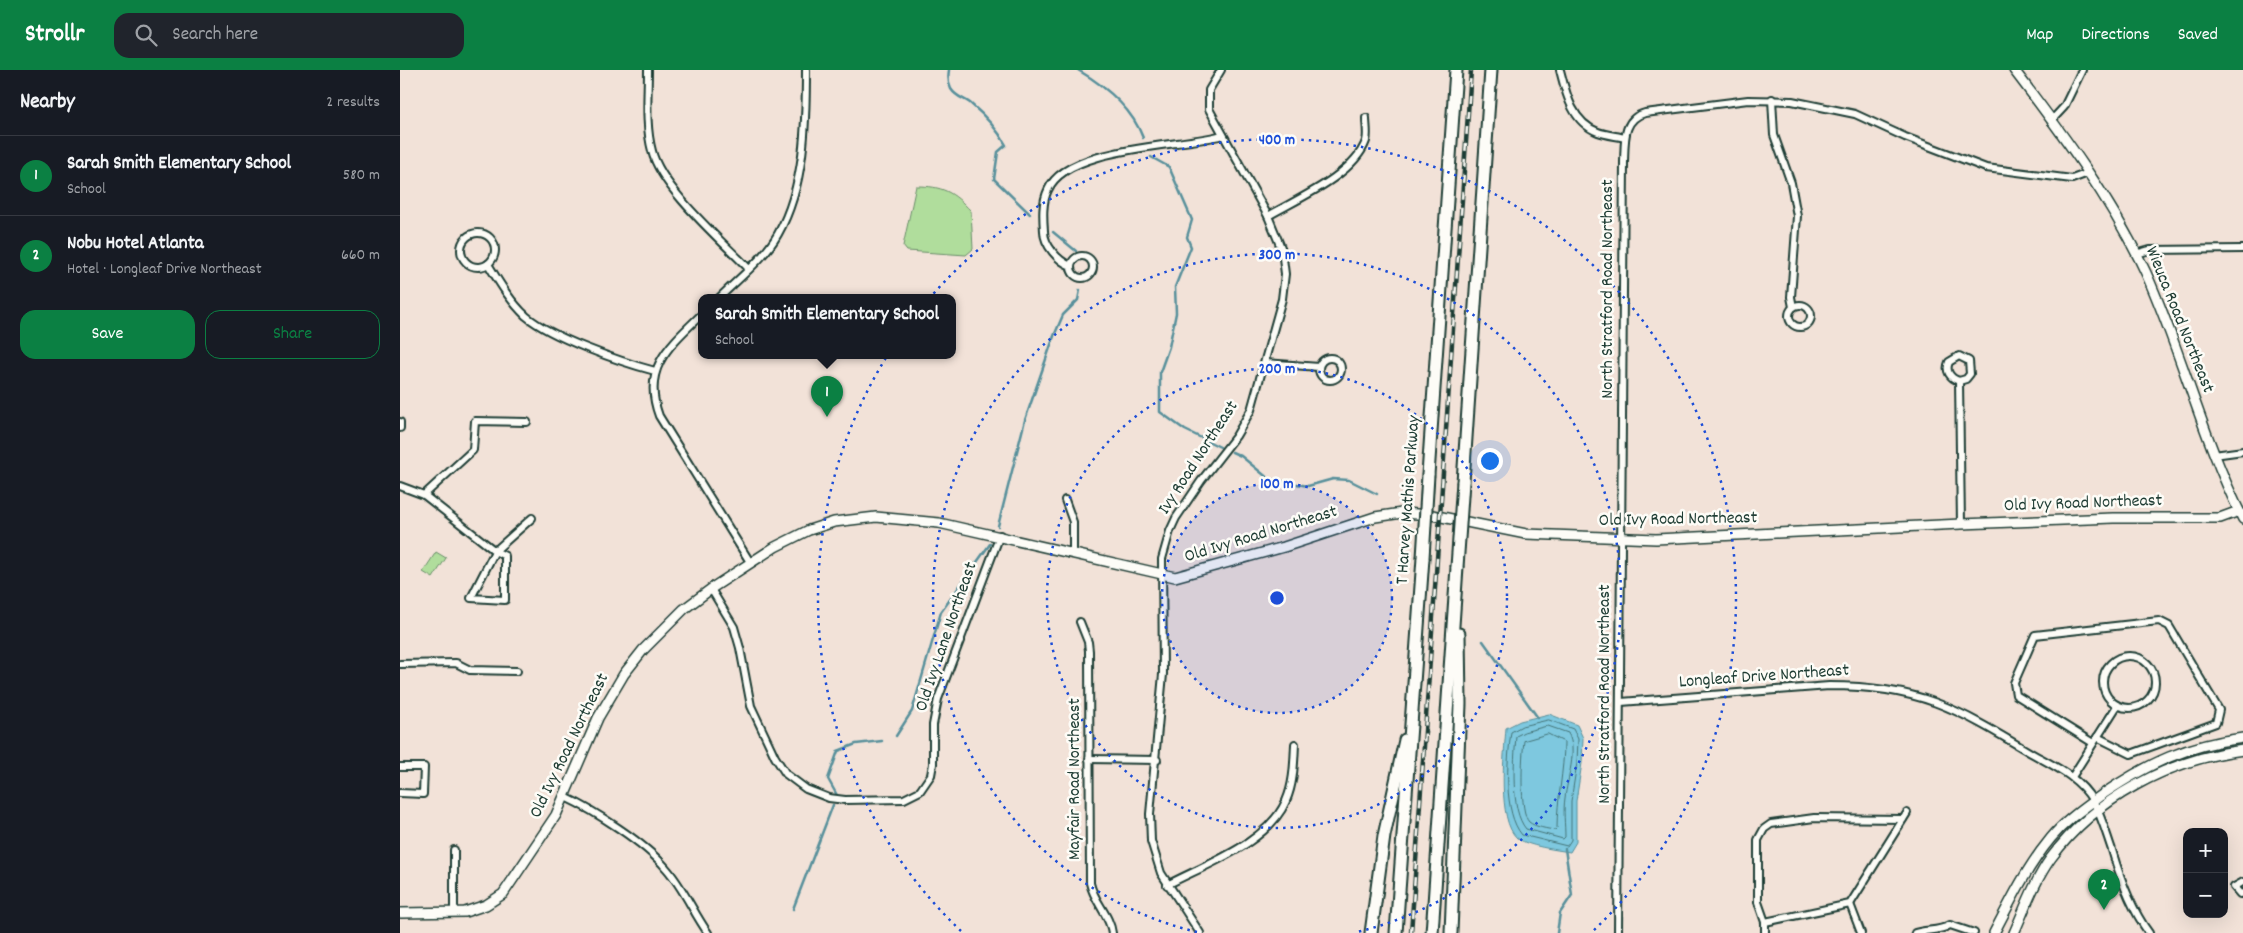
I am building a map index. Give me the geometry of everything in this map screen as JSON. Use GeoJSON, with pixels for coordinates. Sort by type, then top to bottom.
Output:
{"type":"FeatureCollection","features":[{"type":"Feature","properties":{"kind":"highway","name":"T Harvey Mathis Parkway"},"geometry":{"type":"LineString","coordinates":[[1396,933],[1456,70]]}},
{"type":"Feature","properties":{"kind":"highway"},"geometry":{"type":"LineString","coordinates":[[1432,933],[1491,70]]}},
{"type":"Feature","properties":{"kind":"highway"},"geometry":{"type":"LineString","coordinates":[[1451,933],[1460,704],[1457,567]]}},
{"type":"Feature","properties":{"kind":"highway"},"geometry":{"type":"LineString","coordinates":[[1371,933],[1391,800],[1412,715]]}},
{"type":"Feature","properties":{"kind":"street"},"geometry":{"type":"LineString","coordinates":[[648,70],[648,134],[658,168],[672,188],[749,269]]}},
{"type":"Feature","properties":{"kind":"street"},"geometry":{"type":"LineString","coordinates":[[722,294],[766,252],[778,234],[796,187],[805,123],[806,70]]}},
{"type":"Feature","properties":{"kind":"street","name":"Ivy Road Northeast"},"geometry":{"type":"LineString","coordinates":[[1200,933],[1167,885],[1153,852],[1151,835],[1150,814],[1157,760],[1163,674],[1162,576],[1165,545],[1176,518],[1244,424],[1255,397],[1265,363],[1282,299],[1285,274],[1282,250],[1268,216],[1212,115],[1208,99],[1212,83],[1221,70]]}},
{"type":"Feature","properties":{"kind":"street"},"geometry":{"type":"LineString","coordinates":[[1560,70],[1568,103],[1581,121],[1598,132],[1625,138]]}},
{"type":"Feature","properties":{"kind":"street","name":"Wieuca Road Northeast"},"geometry":{"type":"LineString","coordinates":[[2014,70],[2114,212],[2136,254],[2161,309],[2214,454],[2241,515]]}},
{"type":"Feature","properties":{"kind":"street"},"geometry":{"type":"LineString","coordinates":[[2051,121],[2064,107],[2082,70]]}},
{"type":"Feature","properties":{"kind":"street"},"geometry":{"type":"LineString","coordinates":[[1772,99],[1774,136],[1796,204],[1797,216],[1791,297],[1793,307]]}},
{"type":"Feature","properties":{"kind":"street","name":"North Stratford Road Northeast"},"geometry":{"type":"LineString","coordinates":[[1618,933],[1625,138],[1629,124],[1634,118],[1645,113],[1772,99],[1825,106],[1855,114],[1905,137],[1986,168],[2072,179],[2088,173]]}},
{"type":"Feature","properties":{"kind":"street"},"geometry":{"type":"LineString","coordinates":[[1268,216],[1344,171],[1360,154],[1367,139],[1366,118]]}},
{"type":"Feature","properties":{"kind":"street"},"geometry":{"type":"LineString","coordinates":[[1071,266],[1063,263],[1048,246],[1044,236],[1043,214],[1048,190],[1054,181],[1067,170],[1084,161],[1133,150],[1206,140],[1223,135]]}},
{"type":"Feature","properties":{"kind":"street"},"geometry":{"type":"LineString","coordinates":[[481,232],[492,240],[495,253],[488,264],[475,267],[464,260],[461,247],[468,236],[481,232]]}},
{"type":"Feature","properties":{"kind":"street"},"geometry":{"type":"LineString","coordinates":[[2136,254],[2150,250],[2243,249]]}},
{"type":"Feature","properties":{"kind":"street"},"geometry":{"type":"LineString","coordinates":[[488,264],[513,302],[541,327],[564,338],[655,371]]}},
{"type":"Feature","properties":{"kind":"street"},"geometry":{"type":"LineString","coordinates":[[698,318],[670,345],[655,371],[653,395],[659,416],[750,562]]}},
{"type":"Feature","properties":{"kind":"street"},"geometry":{"type":"LineString","coordinates":[[1265,363],[1319,367]]}},
{"type":"Feature","properties":{"kind":"street"},"geometry":{"type":"LineString","coordinates":[[1959,381],[1961,524]]}},
{"type":"Feature","properties":{"kind":"street"},"geometry":{"type":"LineString","coordinates":[[424,495],[473,450],[475,421],[527,422]]}},
{"type":"Feature","properties":{"kind":"street"},"geometry":{"type":"LineString","coordinates":[[400,422],[400,428]]}},
{"type":"Feature","properties":{"kind":"street"},"geometry":{"type":"LineString","coordinates":[[2214,454],[2243,451]]}},
{"type":"Feature","properties":{"kind":"street"},"geometry":{"type":"LineString","coordinates":[[400,486],[424,495],[495,550],[505,556],[505,600],[471,598],[495,550],[532,518]]}},
{"type":"Feature","properties":{"kind":"street"},"geometry":{"type":"LineString","coordinates":[[1065,500],[1073,522],[1072,554]]}},
{"type":"Feature","properties":{"kind":"street","name":"Old Ivy Road Northeast"},"geometry":{"type":"LineString","coordinates":[[400,913],[454,913],[476,910],[503,894],[547,831],[565,797],[598,718],[624,674],[662,628],[711,589],[750,562],[809,530],[834,522],[860,518],[893,517],[939,522],[1162,576],[1187,576],[1375,516],[1402,513],[1432,515],[1526,534],[1622,539],[1714,537],[2113,518],[2220,518],[2241,515]]}},
{"type":"Feature","properties":{"kind":"street","name":"Old Ivy Lane Northeast"},"geometry":{"type":"LineString","coordinates":[[711,589],[734,626],[751,706],[775,756],[786,774],[806,789],[829,798],[904,799],[920,791],[931,776],[933,764],[933,725],[938,699],[1000,536]]}},
{"type":"Feature","properties":{"kind":"street"},"geometry":{"type":"LineString","coordinates":[[2159,621],[2169,626],[2219,710],[2216,723],[2131,754],[2095,740],[2016,695],[2014,683],[2035,635],[2159,621]]}},
{"type":"Feature","properties":{"kind":"street","name":"Mayfair Road Northeast"},"geometry":{"type":"LineString","coordinates":[[1080,622],[1088,642],[1089,651],[1090,884],[1095,899],[1107,918],[1112,933]]}},
{"type":"Feature","properties":{"kind":"street"},"geometry":{"type":"LineString","coordinates":[[2132,656],[2141,658],[2150,666],[2154,673],[2155,689],[2151,697],[2138,707],[2129,709],[2117,706],[2106,695],[2104,689],[2105,671],[2117,659],[2132,656]]}},
{"type":"Feature","properties":{"kind":"street"},"geometry":{"type":"LineString","coordinates":[[400,664],[456,663],[470,670],[517,671]]}},
{"type":"Feature","properties":{"kind":"street","name":"Longleaf Drive Northeast"},"geometry":{"type":"LineString","coordinates":[[1620,702],[1829,686],[1890,689],[1927,698],[1964,713],[2072,777],[2093,801],[2127,890],[2149,933]]}},
{"type":"Feature","properties":{"kind":"street"},"geometry":{"type":"LineString","coordinates":[[2072,777],[2117,706]]}},
{"type":"Feature","properties":{"kind":"street"},"geometry":{"type":"LineString","coordinates":[[1994,933],[2023,878],[2044,848],[2068,820],[2130,775],[2162,758],[2206,745],[2243,738]]}},
{"type":"Feature","properties":{"kind":"street"},"geometry":{"type":"LineString","coordinates":[[1167,885],[1256,839],[1272,824],[1287,799],[1291,785],[1295,744]]}},
{"type":"Feature","properties":{"kind":"street"},"geometry":{"type":"LineString","coordinates":[[2014,933],[2036,884],[2050,859],[2098,810],[2167,770],[2209,757],[2243,750]]}},
{"type":"Feature","properties":{"kind":"street"},"geometry":{"type":"LineString","coordinates":[[1089,759],[1157,760]]}},
{"type":"Feature","properties":{"kind":"street"},"geometry":{"type":"LineString","coordinates":[[400,767],[424,767],[423,794],[400,794]]}},
{"type":"Feature","properties":{"kind":"street"},"geometry":{"type":"LineString","coordinates":[[565,797],[582,806],[656,857],[675,879],[708,933]]}},
{"type":"Feature","properties":{"kind":"street"},"geometry":{"type":"LineString","coordinates":[[1765,922],[1850,904],[1905,816],[1814,818],[1771,824],[1764,829],[1758,840],[1758,902],[1765,922],[1765,933]]}},
{"type":"Feature","properties":{"kind":"street"},"geometry":{"type":"LineString","coordinates":[[454,850],[454,913]]}},
{"type":"Feature","properties":{"kind":"street"},"geometry":{"type":"LineString","coordinates":[[2243,882],[2234,887],[2240,894],[2243,893]]}},
{"type":"Feature","properties":{"kind":"street"},"geometry":{"type":"LineString","coordinates":[[1850,904],[1861,933]]}},
{"type":"Feature","properties":{"kind":"street"},"geometry":{"type":"LineString","coordinates":[[1915,933],[1924,930],[1945,931],[1950,925],[1974,933]]}},
{"type":"Feature","properties":{"kind":"green space"},"geometry":{"type":"Polygon","coordinates":[[[916,186],[933,187],[947,191],[959,199],[971,211],[973,249],[966,255],[907,251],[903,246],[916,186]]]}},
{"type":"Feature","properties":{"kind":"green space"},"geometry":{"type":"Polygon","coordinates":[[[436,552],[446,558],[433,578],[423,572],[436,552]]]}},
{"type":"Feature","properties":{"kind":"water"},"geometry":{"type":"Polygon","coordinates":[[[1549,714],[1577,725],[1583,738],[1582,763],[1576,801],[1576,842],[1570,852],[1550,849],[1517,838],[1511,829],[1504,802],[1503,769],[1506,728],[1520,721],[1549,714]]]}},
{"type":"Feature","properties":{"kind":"waterway"},"geometry":{"type":"LineString","coordinates":[[949,70],[948,77],[953,92],[970,103],[985,117],[999,133],[1006,145],[998,152],[994,179],[1030,214]]}},
{"type":"Feature","properties":{"kind":"waterway"},"geometry":{"type":"LineString","coordinates":[[1078,70],[1108,91],[1125,108],[1143,138]]}},
{"type":"Feature","properties":{"kind":"waterway"},"geometry":{"type":"LineString","coordinates":[[1151,157],[1169,167],[1192,220],[1187,237],[1191,247],[1175,287],[1176,313],[1169,347],[1160,372],[1160,412],[1185,430],[1220,447]]}},
{"type":"Feature","properties":{"kind":"waterway"},"geometry":{"type":"LineString","coordinates":[[1053,232],[1076,251]]}},
{"type":"Feature","properties":{"kind":"waterway"},"geometry":{"type":"LineString","coordinates":[[998,526],[1025,420],[1054,336],[1063,315],[1078,300],[1080,290]]}},
{"type":"Feature","properties":{"kind":"waterway"},"geometry":{"type":"LineString","coordinates":[[1232,452],[1241,456],[1269,479],[1308,486],[1333,479],[1349,480],[1377,494]]}},
{"type":"Feature","properties":{"kind":"waterway"},"geometry":{"type":"LineString","coordinates":[[896,736],[912,711],[941,612],[990,544]]}},
{"type":"Feature","properties":{"kind":"waterway"},"geometry":{"type":"LineString","coordinates":[[1483,641],[1538,718]]}},
{"type":"Feature","properties":{"kind":"waterway"},"geometry":{"type":"LineString","coordinates":[[838,797],[828,779],[838,751],[856,744],[882,741]]}},
{"type":"Feature","properties":{"kind":"waterway"},"geometry":{"type":"LineString","coordinates":[[793,909],[833,805]]}},
{"type":"Feature","properties":{"kind":"waterway"},"geometry":{"type":"LineString","coordinates":[[1557,933],[1560,913],[1572,895],[1565,849]]}},
{"type":"Feature","properties":{"kind":"railway"},"geometry":{"type":"LineString","coordinates":[[1411,933],[1471,70]]}},
{"type":"Feature","properties":{"kind":"place","name":"Sarah Smith Elementary School"},"geometry":{"type":"Point","coordinates":[827,417]}},
{"type":"Feature","properties":{"kind":"place","name":"Nobu Hotel Atlanta"},"geometry":{"type":"Point","coordinates":[2104,910]}}]}
